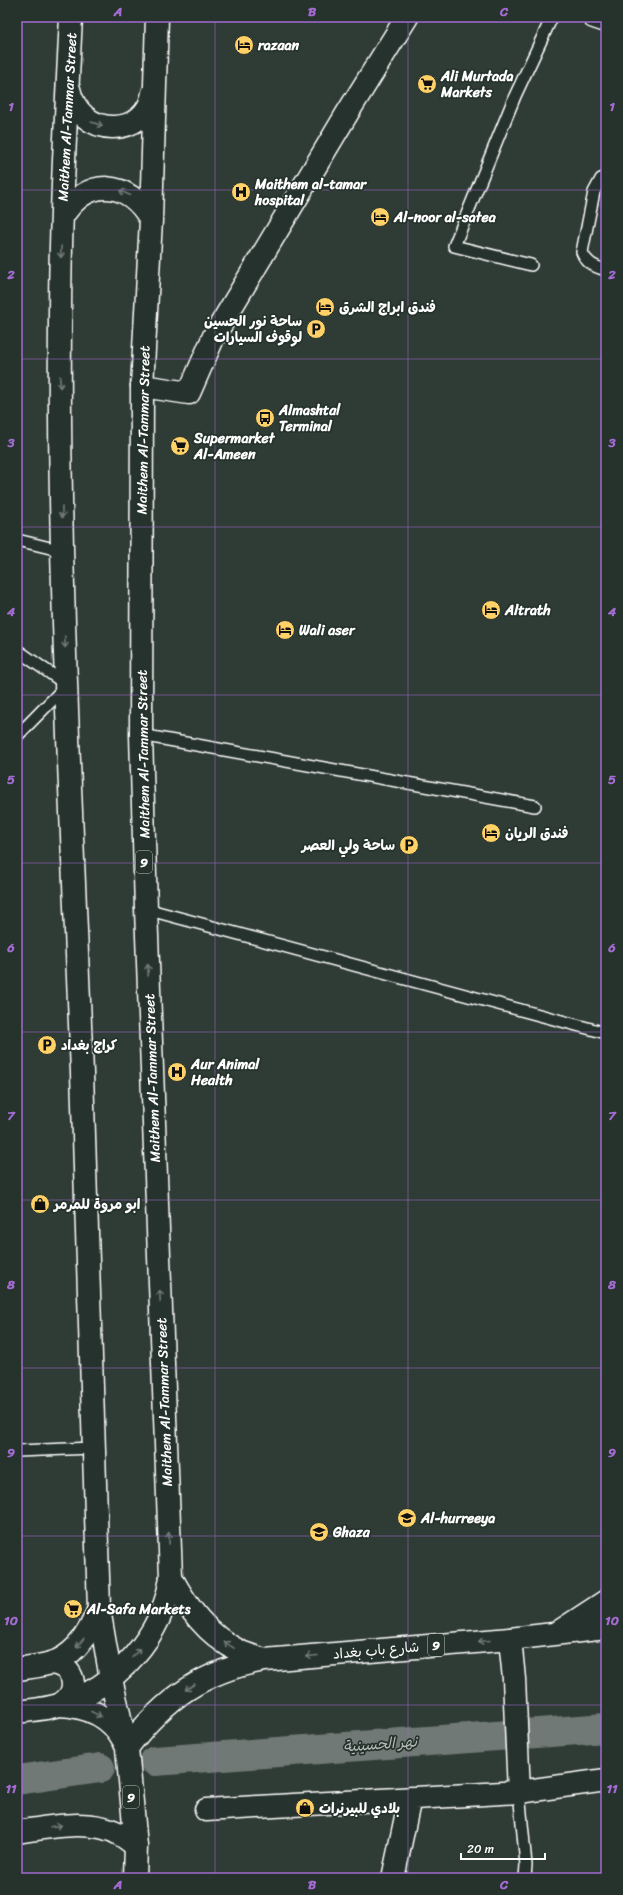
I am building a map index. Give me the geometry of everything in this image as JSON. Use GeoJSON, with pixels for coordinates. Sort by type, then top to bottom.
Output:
{"type":"FeatureCollection","features":[{"type":"Feature","properties":{"kind":"main road","name":"Maithem Al-Tammar Street"},"geometry":{"type":"LineString","coordinates":[[71,17],[62,217],[60,322],[63,551],[83,1096],[93,1448],[100,1609],[111,1679]]}},
{"type":"Feature","properties":{"kind":"main road","name":"Maithem Al-Tammar Street"},"geometry":{"type":"LineString","coordinates":[[157,17],[151,220],[142,386],[141,735],[171,1577],[184,1602],[217,1637],[239,1651],[265,1660]]}},
{"type":"Feature","properties":{"kind":"main road"},"geometry":{"type":"LineString","coordinates":[[142,386],[189,393],[214,336],[348,112],[407,17]]}},
{"type":"Feature","properties":{"kind":"main road"},"geometry":{"type":"LineString","coordinates":[[594,17],[606,21]]}},
{"type":"Feature","properties":{"kind":"main road"},"geometry":{"type":"LineString","coordinates":[[68,84],[72,100],[81,115],[95,124],[112,127],[129,124],[143,114],[152,99],[155,82]]}},
{"type":"Feature","properties":{"kind":"main road"},"geometry":{"type":"LineString","coordinates":[[62,217],[69,205],[80,196],[93,190],[107,188],[121,191],[134,197],[144,208],[151,220]]}},
{"type":"Feature","properties":{"kind":"main road"},"geometry":{"type":"LineString","coordinates":[[17,1712],[59,1705],[84,1695],[111,1679],[145,1642],[158,1619],[168,1595],[171,1577]]}},
{"type":"Feature","properties":{"kind":"main road"},"geometry":{"type":"LineString","coordinates":[[557,1634],[606,1601]]}},
{"type":"Feature","properties":{"kind":"main road"},"geometry":{"type":"LineString","coordinates":[[17,1669],[50,1663],[71,1653],[89,1632],[100,1609]]}},
{"type":"Feature","properties":{"kind":"main road","name":"شارع باب بغداد"},"geometry":{"type":"LineString","coordinates":[[127,1748],[142,1728],[158,1711],[177,1695],[197,1682],[219,1671],[236,1666],[265,1660],[510,1639],[606,1628]]}},
{"type":"Feature","properties":{"kind":"main road"},"geometry":{"type":"LineString","coordinates":[[510,1639],[514,1678],[519,1792]]}},
{"type":"Feature","properties":{"kind":"main road"},"geometry":{"type":"LineString","coordinates":[[50,1663],[64,1667],[73,1680],[73,1688],[70,1695],[66,1701],[59,1705]]}},
{"type":"Feature","properties":{"kind":"main road","name":"9"},"geometry":{"type":"LineString","coordinates":[[111,1679],[127,1748],[136,1846],[135,1878]]}},
{"type":"Feature","properties":{"kind":"main road"},"geometry":{"type":"LineString","coordinates":[[59,1705],[83,1708],[105,1719],[114,1727],[127,1748]]}},
{"type":"Feature","properties":{"kind":"main road"},"geometry":{"type":"LineString","coordinates":[[206,1810],[519,1792],[606,1780]]}},
{"type":"Feature","properties":{"kind":"main road"},"geometry":{"type":"LineString","coordinates":[[393,1878],[410,1798]]}},
{"type":"Feature","properties":{"kind":"main road"},"geometry":{"type":"LineString","coordinates":[[17,1832],[67,1825],[103,1828],[120,1834],[136,1846]]}},
{"type":"Feature","properties":{"kind":"lane"},"geometry":{"type":"LineString","coordinates":[[531,265],[454,246],[515,96],[552,17]]}},
{"type":"Feature","properties":{"kind":"lane"},"geometry":{"type":"LineString","coordinates":[[606,177],[601,179],[594,192],[582,252],[585,259],[596,268],[606,270]]}},
{"type":"Feature","properties":{"kind":"lane"},"geometry":{"type":"LineString","coordinates":[[17,540],[63,551]]}},
{"type":"Feature","properties":{"kind":"lane"},"geometry":{"type":"LineString","coordinates":[[17,650],[67,685],[17,736]]}},
{"type":"Feature","properties":{"kind":"lane"},"geometry":{"type":"LineString","coordinates":[[141,735],[536,806]]}},
{"type":"Feature","properties":{"kind":"lane"},"geometry":{"type":"LineString","coordinates":[[146,909],[606,1033]]}},
{"type":"Feature","properties":{"kind":"lane"},"geometry":{"type":"LineString","coordinates":[[17,1451],[93,1448]]}},
{"type":"Feature","properties":{"kind":"lane"},"geometry":{"type":"LineString","coordinates":[[519,1792],[526,1865],[525,1878]]}},
{"type":"Feature","properties":{"kind":"waterway","name":"نهر الحسينية"},"geometry":{"type":"LineString","coordinates":[[155,1761],[606,1728]]}},
{"type":"Feature","properties":{"kind":"waterway","name":"نهر الحسينية"},"geometry":{"type":"LineString","coordinates":[[17,1780],[100,1768]]}},
{"type":"Feature","properties":{"kind":"place","name":"razaan"},"geometry":{"type":"Point","coordinates":[244,45]}},
{"type":"Feature","properties":{"kind":"place","name":"Ali Murtada Markets"},"geometry":{"type":"Point","coordinates":[427,84]}},
{"type":"Feature","properties":{"kind":"place","name":"Maithem al-tamar hospital"},"geometry":{"type":"Point","coordinates":[241,192]}},
{"type":"Feature","properties":{"kind":"place","name":"Al-noor al-satea"},"geometry":{"type":"Point","coordinates":[380,217]}},
{"type":"Feature","properties":{"kind":"place","name":"فندق ابراج الشرق"},"geometry":{"type":"Point","coordinates":[325,307]}},
{"type":"Feature","properties":{"kind":"place","name":"ساحة نور الحسين لوقوف السيارات"},"geometry":{"type":"Point","coordinates":[316,329]}},
{"type":"Feature","properties":{"kind":"place","name":"Almashtal Terminal"},"geometry":{"type":"Point","coordinates":[265,418]}},
{"type":"Feature","properties":{"kind":"place","name":"Supermarket Al-Ameen"},"geometry":{"type":"Point","coordinates":[180,446]}},
{"type":"Feature","properties":{"kind":"place","name":"Altrath"},"geometry":{"type":"Point","coordinates":[491,610]}},
{"type":"Feature","properties":{"kind":"place","name":"Wali aser"},"geometry":{"type":"Point","coordinates":[285,630]}},
{"type":"Feature","properties":{"kind":"place","name":"فندق الريان"},"geometry":{"type":"Point","coordinates":[491,833]}},
{"type":"Feature","properties":{"kind":"place","name":"ساحة ولي العصر"},"geometry":{"type":"Point","coordinates":[409,845]}},
{"type":"Feature","properties":{"kind":"place","name":"كراج بغداد"},"geometry":{"type":"Point","coordinates":[47,1045]}},
{"type":"Feature","properties":{"kind":"place","name":"Aur Animal Health"},"geometry":{"type":"Point","coordinates":[177,1072]}},
{"type":"Feature","properties":{"kind":"place","name":"ابو مروة للمرمر"},"geometry":{"type":"Point","coordinates":[40,1204]}},
{"type":"Feature","properties":{"kind":"place","name":"Al-hurreeya"},"geometry":{"type":"Point","coordinates":[407,1518]}},
{"type":"Feature","properties":{"kind":"place","name":"Ghaza"},"geometry":{"type":"Point","coordinates":[319,1532]}},
{"type":"Feature","properties":{"kind":"place","name":"Al-Safa Markets"},"geometry":{"type":"Point","coordinates":[73,1609]}},
{"type":"Feature","properties":{"kind":"place","name":"بلادي للبيرنرات"},"geometry":{"type":"Point","coordinates":[305,1808]}}]}
